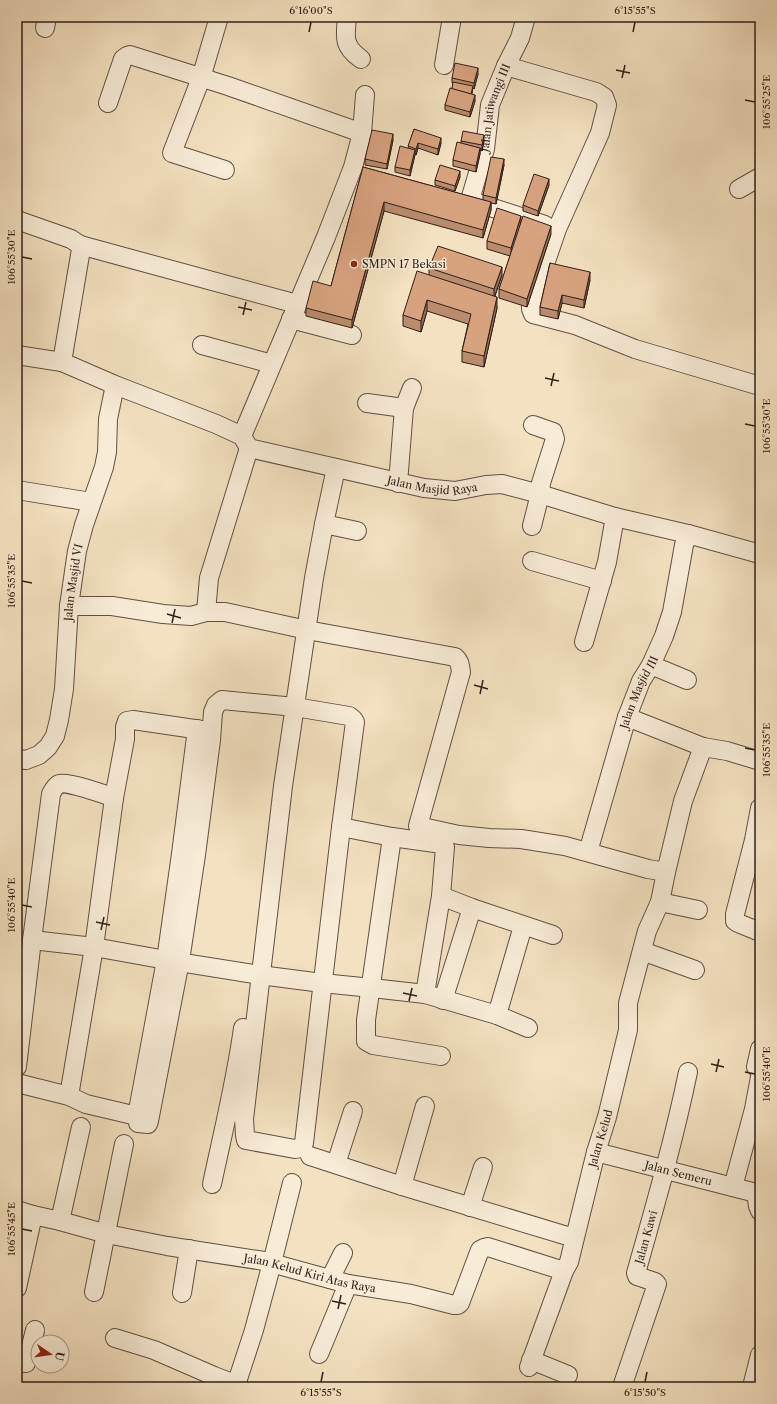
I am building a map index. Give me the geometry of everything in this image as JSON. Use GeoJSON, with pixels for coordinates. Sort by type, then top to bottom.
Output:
{"type":"FeatureCollection","features":[{"type":"Feature","properties":{"kind":"street"},"geometry":{"type":"LineString","coordinates":[[219,17],[201,78],[172,153],[224,170]]}},
{"type":"Feature","properties":{"kind":"street"},"geometry":{"type":"LineString","coordinates":[[347,17],[345,37],[348,46],[353,54],[361,59]]}},
{"type":"Feature","properties":{"kind":"street"},"geometry":{"type":"LineString","coordinates":[[444,65],[452,17]]}},
{"type":"Feature","properties":{"kind":"street","name":"Jalan Jatiwangi III"},"geometry":{"type":"LineString","coordinates":[[526,17],[520,38],[506,66],[490,105],[485,149],[462,198],[557,229]]}},
{"type":"Feature","properties":{"kind":"street"},"geometry":{"type":"LineString","coordinates":[[108,103],[123,60],[130,55],[228,86],[362,133]]}},
{"type":"Feature","properties":{"kind":"street"},"geometry":{"type":"LineString","coordinates":[[506,66],[596,92],[604,97],[607,105],[600,133],[557,229],[531,305],[533,314],[575,325],[635,349],[760,386]]}},
{"type":"Feature","properties":{"kind":"street"},"geometry":{"type":"LineString","coordinates":[[206,612],[209,578],[246,442],[272,364],[326,237],[360,169],[365,95]]}},
{"type":"Feature","properties":{"kind":"street"},"geometry":{"type":"LineString","coordinates":[[739,189],[760,177]]}},
{"type":"Feature","properties":{"kind":"street"},"geometry":{"type":"LineString","coordinates":[[17,220],[71,239],[80,245],[294,312],[352,336]]}},
{"type":"Feature","properties":{"kind":"street"},"geometry":{"type":"LineString","coordinates":[[62,362],[81,249],[80,245]]}},
{"type":"Feature","properties":{"kind":"street"},"geometry":{"type":"LineString","coordinates":[[202,345],[272,364]]}},
{"type":"Feature","properties":{"kind":"street","name":"Jalan Masjid Raya"},"geometry":{"type":"LineString","coordinates":[[17,355],[62,362],[115,385],[216,424],[246,442],[336,468],[430,489],[455,491],[486,485],[502,484],[615,517],[688,534],[760,554]]}},
{"type":"Feature","properties":{"kind":"street","name":"Jalan Masjid VI"},"geometry":{"type":"LineString","coordinates":[[17,759],[26,760],[39,755],[48,747],[55,736],[64,689],[69,606],[77,551],[105,460],[108,419],[115,385]]}},
{"type":"Feature","properties":{"kind":"street"},"geometry":{"type":"LineString","coordinates":[[398,483],[401,464],[404,408],[412,388]]}},
{"type":"Feature","properties":{"kind":"street"},"geometry":{"type":"LineString","coordinates":[[367,403],[404,408]]}},
{"type":"Feature","properties":{"kind":"street"},"geometry":{"type":"LineString","coordinates":[[532,526],[540,494],[541,483],[555,439],[553,432],[533,425]]}},
{"type":"Feature","properties":{"kind":"street"},"geometry":{"type":"LineString","coordinates":[[212,1184],[255,974],[314,578],[336,468]]}},
{"type":"Feature","properties":{"kind":"street"},"geometry":{"type":"LineString","coordinates":[[17,490],[91,502]]}},
{"type":"Feature","properties":{"kind":"street"},"geometry":{"type":"LineString","coordinates":[[584,642],[607,562],[615,517]]}},
{"type":"Feature","properties":{"kind":"street"},"geometry":{"type":"LineString","coordinates":[[324,524],[357,531]]}},
{"type":"Feature","properties":{"kind":"street","name":"Jalan Masjid III"},"geometry":{"type":"LineString","coordinates":[[588,852],[627,717],[641,681],[651,665],[664,636],[672,612],[682,552],[688,534]]}},
{"type":"Feature","properties":{"kind":"street"},"geometry":{"type":"LineString","coordinates":[[532,561],[602,581]]}},
{"type":"Feature","properties":{"kind":"street"},"geometry":{"type":"LineString","coordinates":[[69,606],[112,606],[163,614],[191,616],[206,612],[225,612],[307,630],[455,657],[458,659],[461,672],[418,826],[459,835],[520,839],[565,846],[648,869],[666,872]]}},
{"type":"Feature","properties":{"kind":"street"},"geometry":{"type":"LineString","coordinates":[[651,665],[687,680]]}},
{"type":"Feature","properties":{"kind":"street"},"geometry":{"type":"LineString","coordinates":[[17,1083],[69,1096],[86,1104],[137,1116],[173,961],[181,854],[204,730],[216,704],[222,700],[295,706],[350,716],[355,722],[322,984],[304,1144],[301,1148],[295,1149],[246,1140],[244,1119],[255,974]]}},
{"type":"Feature","properties":{"kind":"street"},"geometry":{"type":"LineString","coordinates":[[627,717],[703,747],[727,751],[760,761]]}},
{"type":"Feature","properties":{"kind":"street"},"geometry":{"type":"LineString","coordinates":[[69,1096],[94,946],[114,798],[127,721],[133,720],[204,730]]}},
{"type":"Feature","properties":{"kind":"street"},"geometry":{"type":"LineString","coordinates":[[695,970],[642,951],[647,931],[660,902],[683,800],[703,747]]}},
{"type":"Feature","properties":{"kind":"street"},"geometry":{"type":"LineString","coordinates":[[17,1067],[51,794],[53,789],[61,783],[84,788],[114,798]]}},
{"type":"Feature","properties":{"kind":"street"},"geometry":{"type":"LineString","coordinates":[[760,809],[754,840],[735,914],[735,920],[738,923],[760,932]]}},
{"type":"Feature","properties":{"kind":"street"},"geometry":{"type":"LineString","coordinates":[[341,827],[392,837],[442,844],[445,847],[441,896],[425,994]]}},
{"type":"Feature","properties":{"kind":"street"},"geometry":{"type":"LineString","coordinates":[[392,837],[366,1041],[373,1045],[441,1056]]}},
{"type":"Feature","properties":{"kind":"street"},"geometry":{"type":"LineString","coordinates":[[441,896],[523,926],[553,935]]}},
{"type":"Feature","properties":{"kind":"street"},"geometry":{"type":"LineString","coordinates":[[660,902],[698,910]]}},
{"type":"Feature","properties":{"kind":"street"},"geometry":{"type":"LineString","coordinates":[[442,1000],[472,908]]}},
{"type":"Feature","properties":{"kind":"street"},"geometry":{"type":"LineString","coordinates":[[497,1015],[523,926]]}},
{"type":"Feature","properties":{"kind":"street"},"geometry":{"type":"LineString","coordinates":[[32,940],[94,946],[173,961],[322,984],[425,994],[497,1015],[528,1028]]}},
{"type":"Feature","properties":{"kind":"street","name":"Jalan Kelud"},"geometry":{"type":"LineString","coordinates":[[568,1374],[530,1363],[564,1271],[569,1262],[628,1030],[628,1003],[642,951]]}},
{"type":"Feature","properties":{"kind":"street"},"geometry":{"type":"LineString","coordinates":[[760,1049],[756,1067],[760,1068]]}},
{"type":"Feature","properties":{"kind":"street","name":"Jalan Kawi"},"geometry":{"type":"LineString","coordinates":[[622,1387],[657,1284],[637,1276],[636,1273],[665,1170],[688,1072]]}},
{"type":"Feature","properties":{"kind":"street"},"geometry":{"type":"LineString","coordinates":[[733,1187],[754,1109],[760,1077]]}},
{"type":"Feature","properties":{"kind":"street"},"geometry":{"type":"LineString","coordinates":[[402,1186],[425,1106]]}},
{"type":"Feature","properties":{"kind":"street"},"geometry":{"type":"LineString","coordinates":[[336,1164],[353,1111]]}},
{"type":"Feature","properties":{"kind":"street"},"geometry":{"type":"LineString","coordinates":[[60,1221],[81,1127]]}},
{"type":"Feature","properties":{"kind":"street"},"geometry":{"type":"LineString","coordinates":[[94,1292],[107,1234],[124,1144]]}},
{"type":"Feature","properties":{"kind":"street","name":"Jalan Semeru"},"geometry":{"type":"LineString","coordinates":[[596,1152],[758,1193]]}},
{"type":"Feature","properties":{"kind":"street"},"geometry":{"type":"LineString","coordinates":[[310,1156],[402,1186],[574,1238]]}},
{"type":"Feature","properties":{"kind":"street"},"geometry":{"type":"LineString","coordinates":[[470,1207],[483,1167]]}},
{"type":"Feature","properties":{"kind":"street"},"geometry":{"type":"LineString","coordinates":[[114,1338],[154,1350],[232,1385],[238,1379],[254,1330],[292,1183]]}},
{"type":"Feature","properties":{"kind":"street"},"geometry":{"type":"LineString","coordinates":[[758,1193],[758,1206],[760,1210]]}},
{"type":"Feature","properties":{"kind":"street"},"geometry":{"type":"LineString","coordinates":[[17,1288],[25,1213]]}},
{"type":"Feature","properties":{"kind":"street","name":"Jalan Kelud Kiri Atas Raya"},"geometry":{"type":"LineString","coordinates":[[25,1213],[107,1234],[272,1263],[348,1284],[411,1294],[458,1305],[480,1250],[484,1248],[488,1247],[564,1271]]}},
{"type":"Feature","properties":{"kind":"street"},"geometry":{"type":"LineString","coordinates":[[182,1293],[189,1249]]}},
{"type":"Feature","properties":{"kind":"street"},"geometry":{"type":"LineString","coordinates":[[330,1279],[343,1253]]}},
{"type":"Feature","properties":{"kind":"street"},"geometry":{"type":"LineString","coordinates":[[319,1354],[348,1284]]}},
{"type":"Feature","properties":{"kind":"street"},"geometry":{"type":"LineString","coordinates":[[17,1362],[26,1363],[35,1330]]}},
{"type":"Feature","properties":{"kind":"street"},"geometry":{"type":"LineString","coordinates":[[752,1387],[760,1355]]}},
{"type":"Feature","properties":{"kind":"building"},"geometry":{"type":"Polygon","coordinates":[[[455,63],[478,68],[474,83],[452,78],[455,63]]]}},
{"type":"Feature","properties":{"kind":"building"},"geometry":{"type":"Polygon","coordinates":[[[453,82],[473,86],[471,94],[452,89],[453,82]]]}},
{"type":"Feature","properties":{"kind":"building"},"geometry":{"type":"Polygon","coordinates":[[[450,88],[475,95],[470,112],[445,105],[450,88]]]}},
{"type":"Feature","properties":{"kind":"building"},"geometry":{"type":"Polygon","coordinates":[[[414,129],[441,138],[438,149],[418,143],[416,149],[408,146],[414,129]]]}},
{"type":"Feature","properties":{"kind":"building"},"geometry":{"type":"Polygon","coordinates":[[[372,130],[393,134],[387,164],[365,159],[372,130]]]}},
{"type":"Feature","properties":{"kind":"building"},"geometry":{"type":"Polygon","coordinates":[[[463,131],[484,135],[482,145],[461,141],[463,131]]]}},
{"type":"Feature","properties":{"kind":"building"},"geometry":{"type":"Polygon","coordinates":[[[457,142],[480,148],[476,166],[453,160],[457,142]]]}},
{"type":"Feature","properties":{"kind":"building"},"geometry":{"type":"Polygon","coordinates":[[[400,146],[415,150],[410,170],[395,167],[400,146]]]}},
{"type":"Feature","properties":{"kind":"building"},"geometry":{"type":"Polygon","coordinates":[[[491,157],[504,159],[496,198],[483,195],[491,157]]]}},
{"type":"Feature","properties":{"kind":"building"},"geometry":{"type":"Polygon","coordinates":[[[440,165],[460,171],[455,186],[435,180],[440,165]]]}},
{"type":"Feature","properties":{"kind":"building","name":"SMPN 17 Bekasi"},"geometry":{"type":"Polygon","coordinates":[[[363,167],[491,202],[483,230],[384,202],[352,320],[306,308],[313,281],[331,286],[363,167]]]}},
{"type":"Feature","properties":{"kind":"building"},"geometry":{"type":"Polygon","coordinates":[[[534,174],[549,179],[538,211],[523,205],[534,174]]]}},
{"type":"Feature","properties":{"kind":"building"},"geometry":{"type":"Polygon","coordinates":[[[497,208],[521,216],[511,248],[487,241],[497,208]]]}},
{"type":"Feature","properties":{"kind":"building"},"geometry":{"type":"Polygon","coordinates":[[[523,216],[551,226],[527,299],[499,289],[523,216]]]}},
{"type":"Feature","properties":{"kind":"building","name":"SMPN 17 Bekasi"},"geometry":{"type":"Polygon","coordinates":[[[438,246],[502,267],[494,289],[429,268],[438,246]]]}},
{"type":"Feature","properties":{"kind":"building"},"geometry":{"type":"Polygon","coordinates":[[[550,263],[590,272],[584,300],[562,295],[558,311],[540,307],[550,263]]]}},
{"type":"Feature","properties":{"kind":"building"},"geometry":{"type":"Polygon","coordinates":[[[417,271],[497,297],[484,356],[462,351],[471,314],[427,300],[421,321],[403,315],[417,271]]]}},
{"type":"Feature","properties":{"kind":"place","name":"SMPN 17 Bekasi"},"geometry":{"type":"Point","coordinates":[354,264]}}]}
